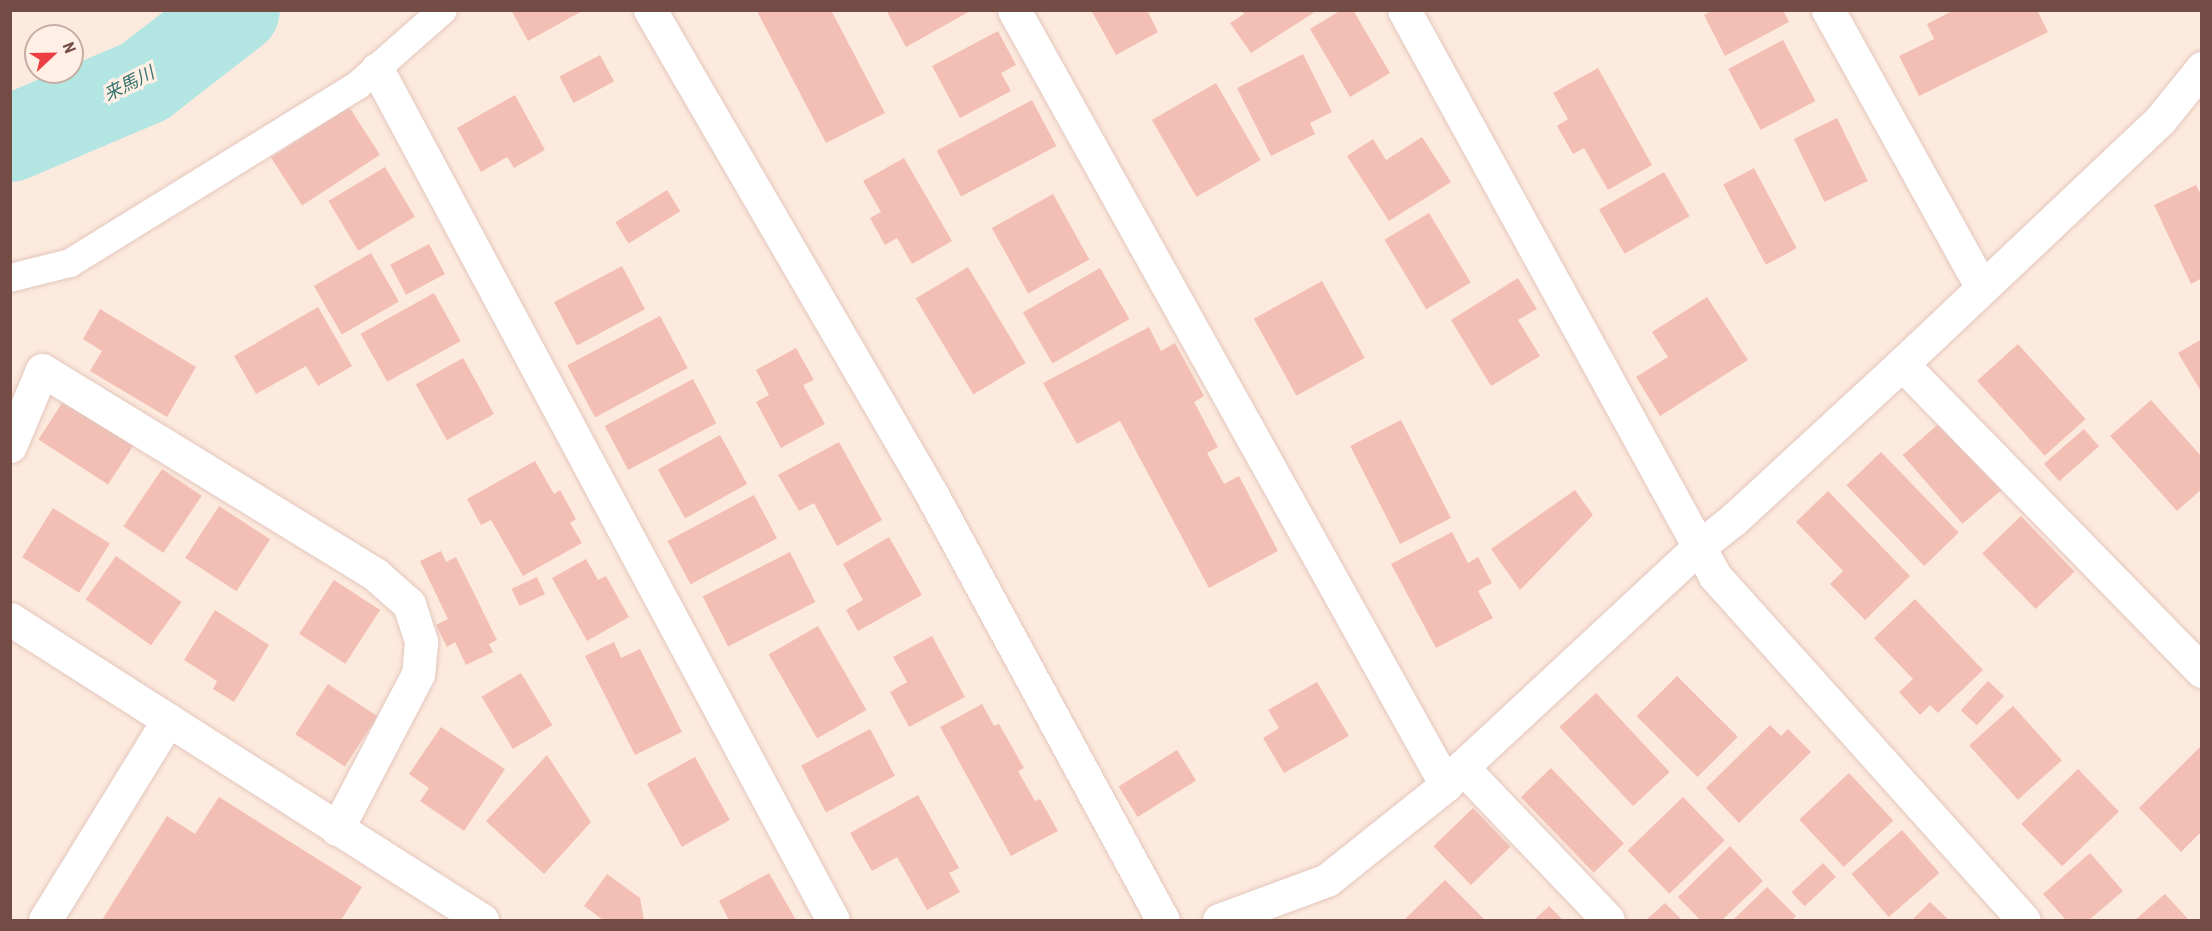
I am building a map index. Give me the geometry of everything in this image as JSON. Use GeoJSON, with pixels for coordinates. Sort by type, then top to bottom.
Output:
{"type":"FeatureCollection","features":[{"type":"Feature","properties":{"kind":"street"},"geometry":{"type":"LineString","coordinates":[[650,10],[931,493],[1163,921]]}},
{"type":"Feature","properties":{"kind":"street"},"geometry":{"type":"LineString","coordinates":[[1014,10],[1454,776],[1608,921]]}},
{"type":"Feature","properties":{"kind":"street"},"geometry":{"type":"LineString","coordinates":[[1404,10],[1715,576],[2024,921]]}},
{"type":"Feature","properties":{"kind":"street"},"geometry":{"type":"LineString","coordinates":[[1828,10],[1982,288]]}},
{"type":"Feature","properties":{"kind":"street"},"geometry":{"type":"LineString","coordinates":[[377,69],[833,921]]}},
{"type":"Feature","properties":{"kind":"street"},"geometry":{"type":"LineString","coordinates":[[1219,921],[1328,879],[1454,776],[1699,547],[1734,519],[1902,364],[2196,86]]}},
{"type":"Feature","properties":{"kind":"street"},"geometry":{"type":"LineString","coordinates":[[1902,364],[2202,671]]}},
{"type":"Feature","properties":{"kind":"street"},"geometry":{"type":"LineString","coordinates":[[10,446],[42,370],[376,574],[409,604],[421,642],[418,674],[338,830]]}},
{"type":"Feature","properties":{"kind":"street"},"geometry":{"type":"LineString","coordinates":[[10,619],[482,921]]}},
{"type":"Feature","properties":{"kind":"street"},"geometry":{"type":"LineString","coordinates":[[45,921],[168,720]]}},
{"type":"Feature","properties":{"kind":"lane"},"geometry":{"type":"LineString","coordinates":[[10,278],[70,263],[358,85],[443,10]]}},
{"type":"Feature","properties":{"kind":"building"},"geometry":{"type":"Polygon","coordinates":[[[511,10],[584,10],[528,41],[511,10]]]}},
{"type":"Feature","properties":{"kind":"building"},"geometry":{"type":"Polygon","coordinates":[[[762,10],[831,10],[885,113],[826,143],[758,13],[762,10]]]}},
{"type":"Feature","properties":{"kind":"building"},"geometry":{"type":"Polygon","coordinates":[[[886,10],[972,10],[906,47],[886,10]]]}},
{"type":"Feature","properties":{"kind":"building"},"geometry":{"type":"Polygon","coordinates":[[[1091,10],[1147,10],[1158,32],[1116,55],[1091,10]]]}},
{"type":"Feature","properties":{"kind":"building"},"geometry":{"type":"Polygon","coordinates":[[[1242,10],[1318,10],[1251,53],[1230,23],[1244,14],[1242,10]]]}},
{"type":"Feature","properties":{"kind":"building"},"geometry":{"type":"Polygon","coordinates":[[[1341,10],[1353,10],[1390,73],[1350,97],[1310,29],[1341,10]]]}},
{"type":"Feature","properties":{"kind":"building"},"geometry":{"type":"Polygon","coordinates":[[[1713,10],[1783,10],[1789,22],[1725,56],[1704,15],[1713,10]]]}},
{"type":"Feature","properties":{"kind":"building"},"geometry":{"type":"Polygon","coordinates":[[[1954,10],[2037,10],[2048,32],[1919,96],[1899,56],[1934,39],[1927,24],[1954,10]]]}},
{"type":"Feature","properties":{"kind":"building"},"geometry":{"type":"Polygon","coordinates":[[[998,31],[1016,65],[1001,73],[1011,91],[960,118],[932,66],[998,31]]]}},
{"type":"Feature","properties":{"kind":"building"},"geometry":{"type":"Polygon","coordinates":[[[1783,40],[1815,101],[1761,130],[1728,69],[1783,40]]]}},
{"type":"Feature","properties":{"kind":"building"},"geometry":{"type":"Polygon","coordinates":[[[1303,54],[1332,112],[1310,123],[1315,134],[1271,156],[1237,88],[1303,54]]]}},
{"type":"Feature","properties":{"kind":"building"},"geometry":{"type":"Polygon","coordinates":[[[600,55],[614,81],[573,103],[559,77],[600,55]]]}},
{"type":"Feature","properties":{"kind":"building"},"geometry":{"type":"Polygon","coordinates":[[[1598,68],[1652,165],[1608,190],[1584,148],[1573,154],[1557,126],[1568,119],[1553,93],[1598,68]]]}},
{"type":"Feature","properties":{"kind":"building"},"geometry":{"type":"Polygon","coordinates":[[[1216,83],[1260,160],[1196,197],[1152,120],[1216,83]]]}},
{"type":"Feature","properties":{"kind":"building"},"geometry":{"type":"Polygon","coordinates":[[[515,95],[545,150],[514,168],[507,157],[481,172],[457,128],[515,95]]]}},
{"type":"Feature","properties":{"kind":"building"},"geometry":{"type":"Polygon","coordinates":[[[1032,100],[1056,146],[961,197],[937,151],[1032,100]]]}},
{"type":"Feature","properties":{"kind":"building"},"geometry":{"type":"Polygon","coordinates":[[[349,107],[380,155],[302,205],[271,158],[349,107]]]}},
{"type":"Feature","properties":{"kind":"building"},"geometry":{"type":"Polygon","coordinates":[[[1837,118],[1868,181],[1825,202],[1794,139],[1837,118]]]}},
{"type":"Feature","properties":{"kind":"building"},"geometry":{"type":"Polygon","coordinates":[[[1422,137],[1451,182],[1389,221],[1347,156],[1373,139],[1386,160],[1422,137]]]}},
{"type":"Feature","properties":{"kind":"building"},"geometry":{"type":"Polygon","coordinates":[[[904,158],[952,241],[912,264],[897,238],[885,245],[870,218],[881,212],[863,181],[904,158]]]}},
{"type":"Feature","properties":{"kind":"building"},"geometry":{"type":"Polygon","coordinates":[[[385,167],[415,217],[358,251],[328,201],[385,167]]]}},
{"type":"Feature","properties":{"kind":"building"},"geometry":{"type":"Polygon","coordinates":[[[1754,168],[1797,248],[1766,265],[1723,184],[1754,168]]]}},
{"type":"Feature","properties":{"kind":"building"},"geometry":{"type":"Polygon","coordinates":[[[1664,172],[1690,216],[1625,254],[1599,210],[1664,172]]]}},
{"type":"Feature","properties":{"kind":"building"},"geometry":{"type":"Polygon","coordinates":[[[2196,185],[2202,197],[2202,278],[2191,284],[2154,205],[2196,185]]]}},
{"type":"Feature","properties":{"kind":"building"},"geometry":{"type":"Polygon","coordinates":[[[667,190],[680,211],[629,244],[615,222],[667,190]]]}},
{"type":"Feature","properties":{"kind":"building"},"geometry":{"type":"Polygon","coordinates":[[[1053,194],[1089,260],[1028,294],[992,228],[1053,194]]]}},
{"type":"Feature","properties":{"kind":"building"},"geometry":{"type":"Polygon","coordinates":[[[1429,213],[1471,282],[1426,309],[1384,240],[1429,213]]]}},
{"type":"Feature","properties":{"kind":"building"},"geometry":{"type":"Polygon","coordinates":[[[429,244],[445,274],[406,295],[390,265],[429,244]]]}},
{"type":"Feature","properties":{"kind":"building"},"geometry":{"type":"Polygon","coordinates":[[[371,253],[399,301],[342,334],[314,286],[371,253]]]}},
{"type":"Feature","properties":{"kind":"building"},"geometry":{"type":"Polygon","coordinates":[[[622,266],[645,309],[577,345],[554,302],[622,266]]]}},
{"type":"Feature","properties":{"kind":"building"},"geometry":{"type":"Polygon","coordinates":[[[968,267],[1026,363],[973,394],[916,298],[968,267]]]}},
{"type":"Feature","properties":{"kind":"building"},"geometry":{"type":"Polygon","coordinates":[[[1100,268],[1130,319],[1052,364],[1023,313],[1100,268]]]}},
{"type":"Feature","properties":{"kind":"building"},"geometry":{"type":"Polygon","coordinates":[[[1518,278],[1537,309],[1518,320],[1540,356],[1491,386],[1451,320],[1518,278]]]}},
{"type":"Feature","properties":{"kind":"building"},"geometry":{"type":"Polygon","coordinates":[[[1322,281],[1365,358],[1296,396],[1254,319],[1322,281]]]}},
{"type":"Feature","properties":{"kind":"building"},"geometry":{"type":"Polygon","coordinates":[[[434,293],[461,341],[387,382],[361,334],[434,293]]]}},
{"type":"Feature","properties":{"kind":"building"},"geometry":{"type":"Polygon","coordinates":[[[1707,297],[1748,360],[1660,416],[1636,377],[1668,357],[1652,332],[1707,297]]]}},
{"type":"Feature","properties":{"kind":"building"},"geometry":{"type":"Polygon","coordinates":[[[318,307],[352,366],[318,386],[306,366],[256,394],[234,356],[318,307]]]}},
{"type":"Feature","properties":{"kind":"building"},"geometry":{"type":"Polygon","coordinates":[[[100,309],[196,367],[167,417],[90,371],[102,351],[83,339],[100,309]]]}},
{"type":"Feature","properties":{"kind":"building"},"geometry":{"type":"Polygon","coordinates":[[[660,316],[688,368],[595,417],[567,365],[660,316]]]}},
{"type":"Feature","properties":{"kind":"building"},"geometry":{"type":"Polygon","coordinates":[[[1149,327],[1161,351],[1175,343],[1204,396],[1194,402],[1218,447],[1207,453],[1224,484],[1239,476],[1278,551],[1209,588],[1120,421],[1077,444],[1043,383],[1149,327]]]}},
{"type":"Feature","properties":{"kind":"building"},"geometry":{"type":"Polygon","coordinates":[[[2202,339],[2202,393],[2178,353],[2202,339]]]}},
{"type":"Feature","properties":{"kind":"building"},"geometry":{"type":"Polygon","coordinates":[[[2018,344],[2086,419],[2045,456],[1977,381],[2018,344]]]}},
{"type":"Feature","properties":{"kind":"building"},"geometry":{"type":"Polygon","coordinates":[[[796,348],[814,380],[803,385],[825,424],[781,448],[756,402],[769,395],[756,370],[796,348]]]}},
{"type":"Feature","properties":{"kind":"building"},"geometry":{"type":"Polygon","coordinates":[[[463,358],[494,414],[447,440],[416,384],[463,358]]]}},
{"type":"Feature","properties":{"kind":"building"},"geometry":{"type":"Polygon","coordinates":[[[693,379],[716,423],[628,470],[605,426],[693,379]]]}},
{"type":"Feature","properties":{"kind":"building"},"geometry":{"type":"Polygon","coordinates":[[[64,400],[134,445],[108,485],[38,439],[64,400]]]}},
{"type":"Feature","properties":{"kind":"building"},"geometry":{"type":"Polygon","coordinates":[[[2151,400],[2202,457],[2202,489],[2177,511],[2110,436],[2151,400]]]}},
{"type":"Feature","properties":{"kind":"building"},"geometry":{"type":"Polygon","coordinates":[[[1401,420],[1451,518],[1400,544],[1350,446],[1401,420]]]}},
{"type":"Feature","properties":{"kind":"building"},"geometry":{"type":"Polygon","coordinates":[[[1942,421],[2002,490],[1962,524],[1903,455],[1942,421]]]}},
{"type":"Feature","properties":{"kind":"building"},"geometry":{"type":"Polygon","coordinates":[[[2084,429],[2099,446],[2059,481],[2044,464],[2084,429]]]}},
{"type":"Feature","properties":{"kind":"building"},"geometry":{"type":"Polygon","coordinates":[[[720,435],[747,484],[685,518],[658,469],[720,435]]]}},
{"type":"Feature","properties":{"kind":"building"},"geometry":{"type":"Polygon","coordinates":[[[839,442],[882,520],[837,546],[814,503],[799,511],[778,475],[839,442]]]}},
{"type":"Feature","properties":{"kind":"building"},"geometry":{"type":"Polygon","coordinates":[[[1881,452],[1959,533],[1924,566],[1846,485],[1881,452]]]}},
{"type":"Feature","properties":{"kind":"building"},"geometry":{"type":"Polygon","coordinates":[[[535,461],[554,494],[560,490],[576,519],[570,523],[582,543],[523,576],[491,520],[481,525],[467,499],[535,461]]]}},
{"type":"Feature","properties":{"kind":"building"},"geometry":{"type":"Polygon","coordinates":[[[162,469],[202,496],[163,553],[123,526],[162,469]]]}},
{"type":"Feature","properties":{"kind":"building"},"geometry":{"type":"Polygon","coordinates":[[[1575,490],[1593,515],[1520,590],[1491,549],[1575,490]]]}},
{"type":"Feature","properties":{"kind":"building"},"geometry":{"type":"Polygon","coordinates":[[[1828,491],[1910,576],[1865,620],[1830,584],[1843,571],[1796,522],[1828,491]]]}},
{"type":"Feature","properties":{"kind":"building"},"geometry":{"type":"Polygon","coordinates":[[[754,495],[777,538],[690,584],[667,541],[754,495]]]}},
{"type":"Feature","properties":{"kind":"building"},"geometry":{"type":"Polygon","coordinates":[[[219,506],[270,539],[236,591],[185,558],[219,506]]]}},
{"type":"Feature","properties":{"kind":"building"},"geometry":{"type":"Polygon","coordinates":[[[53,508],[110,544],[79,593],[22,557],[53,508]]]}},
{"type":"Feature","properties":{"kind":"building"},"geometry":{"type":"Polygon","coordinates":[[[2021,516],[2074,571],[2036,609],[1982,554],[2021,516]]]}},
{"type":"Feature","properties":{"kind":"building"},"geometry":{"type":"Polygon","coordinates":[[[1452,532],[1468,563],[1478,557],[1492,583],[1478,591],[1493,618],[1436,648],[1391,564],[1452,532]]]}},
{"type":"Feature","properties":{"kind":"building"},"geometry":{"type":"Polygon","coordinates":[[[889,537],[922,595],[858,631],[846,610],[863,600],[843,564],[889,537]]]}},
{"type":"Feature","properties":{"kind":"building"},"geometry":{"type":"Polygon","coordinates":[[[441,551],[446,562],[456,557],[497,640],[489,644],[493,652],[466,665],[455,642],[447,647],[436,625],[448,619],[420,561],[441,551]]]}},
{"type":"Feature","properties":{"kind":"building"},"geometry":{"type":"Polygon","coordinates":[[[790,552],[815,602],[728,646],[703,596],[790,552]]]}},
{"type":"Feature","properties":{"kind":"building"},"geometry":{"type":"Polygon","coordinates":[[[116,556],[182,602],[151,645],[86,599],[116,556]]]}},
{"type":"Feature","properties":{"kind":"building"},"geometry":{"type":"Polygon","coordinates":[[[586,559],[598,580],[606,576],[629,617],[587,641],[552,578],[586,559]]]}},
{"type":"Feature","properties":{"kind":"building"},"geometry":{"type":"Polygon","coordinates":[[[537,577],[545,594],[520,606],[512,589],[537,577]]]}},
{"type":"Feature","properties":{"kind":"building"},"geometry":{"type":"Polygon","coordinates":[[[334,580],[380,610],[345,664],[299,634],[334,580]]]}},
{"type":"Feature","properties":{"kind":"building"},"geometry":{"type":"Polygon","coordinates":[[[1915,599],[1983,670],[1938,713],[1930,705],[1920,715],[1899,692],[1913,679],[1874,638],[1915,599]]]}},
{"type":"Feature","properties":{"kind":"building"},"geometry":{"type":"Polygon","coordinates":[[[215,610],[269,645],[234,702],[213,689],[217,681],[184,660],[215,610]]]}},
{"type":"Feature","properties":{"kind":"building"},"geometry":{"type":"Polygon","coordinates":[[[818,626],[866,710],[817,739],[769,654],[818,626]]]}},
{"type":"Feature","properties":{"kind":"building"},"geometry":{"type":"Polygon","coordinates":[[[932,636],[965,697],[909,727],[890,692],[907,682],[893,657],[932,636]]]}},
{"type":"Feature","properties":{"kind":"building"},"geometry":{"type":"Polygon","coordinates":[[[614,642],[621,658],[640,649],[682,732],[635,755],[585,656],[614,642]]]}},
{"type":"Feature","properties":{"kind":"building"},"geometry":{"type":"Polygon","coordinates":[[[521,673],[552,725],[513,749],[482,697],[521,673]]]}},
{"type":"Feature","properties":{"kind":"building"},"geometry":{"type":"Polygon","coordinates":[[[1677,676],[1738,737],[1698,777],[1637,716],[1677,676]]]}},
{"type":"Feature","properties":{"kind":"building"},"geometry":{"type":"Polygon","coordinates":[[[1988,681],[2004,696],[1977,725],[1961,710],[1988,681]]]}},
{"type":"Feature","properties":{"kind":"building"},"geometry":{"type":"Polygon","coordinates":[[[1317,682],[1349,736],[1284,773],[1263,738],[1279,728],[1268,710],[1317,682]]]}},
{"type":"Feature","properties":{"kind":"building"},"geometry":{"type":"Polygon","coordinates":[[[328,684],[377,716],[345,766],[295,734],[328,684]]]}},
{"type":"Feature","properties":{"kind":"building"},"geometry":{"type":"Polygon","coordinates":[[[1596,693],[1670,772],[1633,806],[1559,727],[1596,693]]]}},
{"type":"Feature","properties":{"kind":"building"},"geometry":{"type":"Polygon","coordinates":[[[982,704],[994,726],[999,724],[1024,768],[1018,771],[1035,801],[1040,799],[1058,831],[1011,856],[940,727],[982,704]]]}},
{"type":"Feature","properties":{"kind":"building"},"geometry":{"type":"Polygon","coordinates":[[[2013,706],[2062,760],[2018,800],[1969,745],[2013,706]]]}},
{"type":"Feature","properties":{"kind":"building"},"geometry":{"type":"Polygon","coordinates":[[[1770,725],[1781,736],[1788,729],[1811,752],[1739,823],[1706,788],[1770,725]]]}},
{"type":"Feature","properties":{"kind":"building"},"geometry":{"type":"Polygon","coordinates":[[[441,727],[505,769],[464,831],[420,801],[429,788],[409,774],[441,727]]]}},
{"type":"Feature","properties":{"kind":"building"},"geometry":{"type":"Polygon","coordinates":[[[870,729],[895,776],[826,812],[801,766],[870,729]]]}},
{"type":"Feature","properties":{"kind":"building"},"geometry":{"type":"Polygon","coordinates":[[[2202,745],[2202,831],[2181,852],[2139,808],[2202,745]]]}},
{"type":"Feature","properties":{"kind":"building"},"geometry":{"type":"Polygon","coordinates":[[[1177,750],[1196,781],[1138,817],[1118,787],[1177,750]]]}},
{"type":"Feature","properties":{"kind":"building"},"geometry":{"type":"Polygon","coordinates":[[[547,755],[591,822],[544,874],[486,821],[547,755]]]}},
{"type":"Feature","properties":{"kind":"building"},"geometry":{"type":"Polygon","coordinates":[[[695,757],[730,820],[682,847],[647,784],[695,757]]]}},
{"type":"Feature","properties":{"kind":"building"},"geometry":{"type":"Polygon","coordinates":[[[1551,768],[1624,844],[1594,873],[1521,797],[1551,768]]]}},
{"type":"Feature","properties":{"kind":"building"},"geometry":{"type":"Polygon","coordinates":[[[2078,769],[2119,811],[2062,866],[2021,824],[2078,769]]]}},
{"type":"Feature","properties":{"kind":"building"},"geometry":{"type":"Polygon","coordinates":[[[1849,773],[1893,821],[1844,867],[1799,819],[1849,773]]]}},
{"type":"Feature","properties":{"kind":"building"},"geometry":{"type":"Polygon","coordinates":[[[918,795],[959,868],[949,873],[960,892],[927,910],[897,857],[872,871],[850,833],[918,795]]]}},
{"type":"Feature","properties":{"kind":"building"},"geometry":{"type":"Polygon","coordinates":[[[219,797],[362,887],[341,920],[102,920],[167,816],[195,834],[219,797]]]}},
{"type":"Feature","properties":{"kind":"building"},"geometry":{"type":"Polygon","coordinates":[[[1683,797],[1725,840],[1669,894],[1628,850],[1683,797]]]}},
{"type":"Feature","properties":{"kind":"building"},"geometry":{"type":"Polygon","coordinates":[[[1473,808],[1511,847],[1471,885],[1433,846],[1473,808]]]}},
{"type":"Feature","properties":{"kind":"building"},"geometry":{"type":"Polygon","coordinates":[[[1902,830],[1939,873],[1889,917],[1851,874],[1902,830]]]}},
{"type":"Feature","properties":{"kind":"building"},"geometry":{"type":"Polygon","coordinates":[[[1730,846],[1763,881],[1722,920],[1700,920],[1678,897],[1730,846]]]}},
{"type":"Feature","properties":{"kind":"building"},"geometry":{"type":"Polygon","coordinates":[[[2090,853],[2123,891],[2089,920],[2066,920],[2043,894],[2090,853]]]}},
{"type":"Feature","properties":{"kind":"building"},"geometry":{"type":"Polygon","coordinates":[[[1823,863],[1836,877],[1805,906],[1792,892],[1823,863]]]}},
{"type":"Feature","properties":{"kind":"building"},"geometry":{"type":"Polygon","coordinates":[[[769,873],[796,920],[729,920],[719,901],[769,873]]]}},
{"type":"Feature","properties":{"kind":"building"},"geometry":{"type":"Polygon","coordinates":[[[607,874],[640,898],[644,920],[603,920],[584,906],[607,874]]]}},
{"type":"Feature","properties":{"kind":"building"},"geometry":{"type":"Polygon","coordinates":[[[1445,880],[1485,920],[1404,920],[1445,880]]]}},
{"type":"Feature","properties":{"kind":"building"},"geometry":{"type":"Polygon","coordinates":[[[1767,887],[1796,916],[1792,920],[1733,920],[1767,887]]]}},
{"type":"Feature","properties":{"kind":"building"},"geometry":{"type":"Polygon","coordinates":[[[2165,894],[2189,920],[2135,920],[2165,894]]]}},
{"type":"Feature","properties":{"kind":"building"},"geometry":{"type":"Polygon","coordinates":[[[1930,902],[1949,920],[1912,920],[1930,902]]]}},
{"type":"Feature","properties":{"kind":"building"},"geometry":{"type":"Polygon","coordinates":[[[1665,903],[1681,919],[1646,920],[1665,903]]]}},
{"type":"Feature","properties":{"kind":"building"},"geometry":{"type":"Polygon","coordinates":[[[1549,906],[1563,920],[1534,920],[1549,906]]]}},
{"type":"Feature","properties":{"kind":"waterway","name":"来馬川"},"geometry":{"type":"LineString","coordinates":[[10,138],[144,81],[236,10]]}}]}
